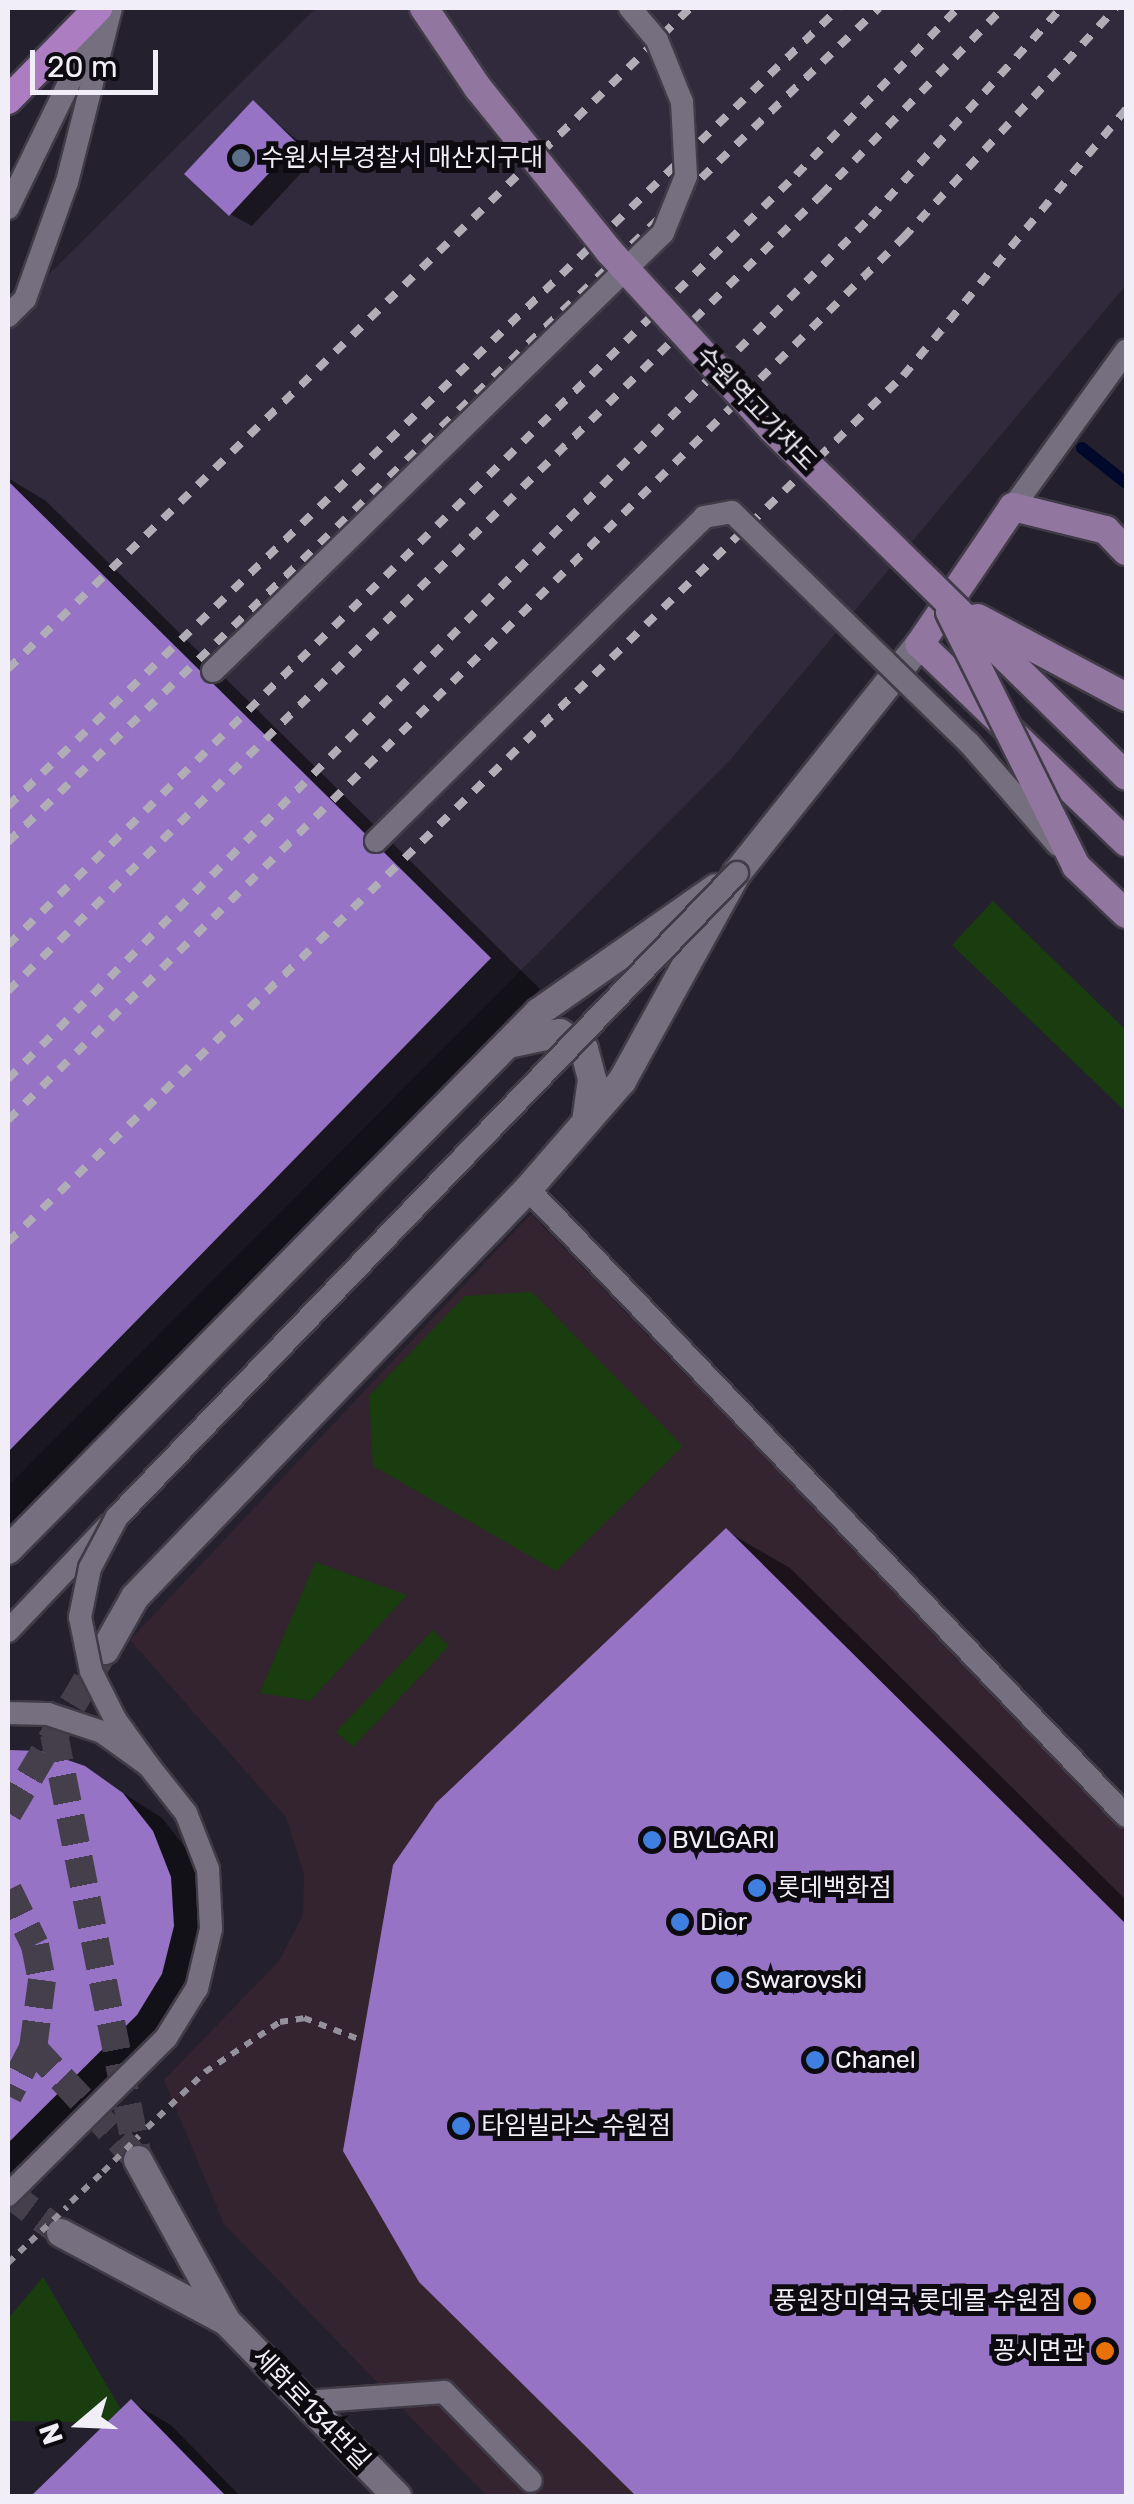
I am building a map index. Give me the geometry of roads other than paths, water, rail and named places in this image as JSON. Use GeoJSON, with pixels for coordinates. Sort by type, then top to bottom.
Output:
{"type":"FeatureCollection","features":[{"type":"Feature","properties":{"kind":"main road"},"geometry":{"type":"LineString","coordinates":[[8,100],[98,8]]}},
{"type":"Feature","properties":{"kind":"main road","name":"수원역고가차도"},"geometry":{"type":"LineString","coordinates":[[424,8],[478,88],[608,251],[771,428],[1126,776]]}},
{"type":"Feature","properties":{"kind":"main road"},"geometry":{"type":"LineString","coordinates":[[1126,551],[1106,530],[1012,506],[920,644],[1126,842]]}},
{"type":"Feature","properties":{"kind":"main road"},"geometry":{"type":"LineString","coordinates":[[946,601],[1126,698]]}},
{"type":"Feature","properties":{"kind":"main road"},"geometry":{"type":"LineString","coordinates":[[946,601],[968,658],[1076,866],[1126,914]]}},
{"type":"Feature","properties":{"kind":"street"},"geometry":{"type":"LineString","coordinates":[[105,1650],[135,1598],[528,1189],[622,1082],[738,873],[920,644]]}},
{"type":"Feature","properties":{"kind":"street"},"geometry":{"type":"LineString","coordinates":[[8,1550],[539,1012],[738,873]]}},
{"type":"Feature","properties":{"kind":"street"},"geometry":{"type":"LineString","coordinates":[[508,1044],[560,1033],[584,1049],[592,1079],[586,1123]]}},
{"type":"Feature","properties":{"kind":"street"},"geometry":{"type":"LineString","coordinates":[[138,2160],[226,2321]]}},
{"type":"Feature","properties":{"kind":"street"},"geometry":{"type":"LineString","coordinates":[[61,2233],[226,2321]]}},
{"type":"Feature","properties":{"kind":"street","name":"세화로134번길"},"geometry":{"type":"LineString","coordinates":[[226,2321],[397,2496]]}},
{"type":"Feature","properties":{"kind":"lane"},"geometry":{"type":"LineString","coordinates":[[8,208],[109,8]]}},
{"type":"Feature","properties":{"kind":"lane"},"geometry":{"type":"LineString","coordinates":[[8,316],[26,299],[68,182],[109,8]]}},
{"type":"Feature","properties":{"kind":"lane"},"geometry":{"type":"LineString","coordinates":[[214,671],[663,233],[686,176],[682,102],[657,40],[630,8]]}},
{"type":"Feature","properties":{"kind":"lane"},"geometry":{"type":"LineString","coordinates":[[1012,506],[1126,351]]}},
{"type":"Feature","properties":{"kind":"lane"},"geometry":{"type":"LineString","coordinates":[[376,841],[704,516],[732,512],[969,743],[1076,866]]}},
{"type":"Feature","properties":{"kind":"lane"},"geometry":{"type":"LineString","coordinates":[[8,1631],[738,873]]}},
{"type":"Feature","properties":{"kind":"lane"},"geometry":{"type":"LineString","coordinates":[[528,1189],[1126,1816]]}},
{"type":"Feature","properties":{"kind":"lane"},"geometry":{"type":"LineString","coordinates":[[8,2195],[166,2038],[197,1988],[211,1929],[208,1869],[186,1813],[114,1719],[91,1670],[80,1618],[90,1568],[117,1517]]}},
{"type":"Feature","properties":{"kind":"lane"},"geometry":{"type":"LineString","coordinates":[[8,1713],[48,1714],[102,1732],[148,1765]]}},
{"type":"Feature","properties":{"kind":"lane"},"geometry":{"type":"LineString","coordinates":[[305,2402],[444,2392],[531,2482]]}},
{"type":"Feature","properties":{"kind":"waterway"},"geometry":{"type":"LineString","coordinates":[[1082,448],[1126,483]]}},
{"type":"Feature","properties":{"kind":"tunnel"},"geometry":{"type":"LineString","coordinates":[[8,1813],[104,1651]]}},
{"type":"Feature","properties":{"kind":"tunnel"},"geometry":{"type":"LineString","coordinates":[[54,1734],[138,2160]]}},
{"type":"Feature","properties":{"kind":"tunnel"},"geometry":{"type":"LineString","coordinates":[[8,1890],[35,1945],[42,1980],[33,2048],[8,2096]]}},
{"type":"Feature","properties":{"kind":"tunnel"},"geometry":{"type":"LineString","coordinates":[[33,2048],[137,2159]]}},
{"type":"Feature","properties":{"kind":"tunnel"},"geometry":{"type":"LineString","coordinates":[[8,2193],[61,2233]]}},
{"type":"Feature","properties":{"kind":"railway"},"geometry":{"type":"LineString","coordinates":[[8,669],[690,8]]}},
{"type":"Feature","properties":{"kind":"railway"},"geometry":{"type":"LineString","coordinates":[[8,806],[839,8]]}},
{"type":"Feature","properties":{"kind":"railway"},"geometry":{"type":"LineString","coordinates":[[8,842],[879,8]]}},
{"type":"Feature","properties":{"kind":"railway"},"geometry":{"type":"LineString","coordinates":[[8,945],[796,175],[958,8]]}},
{"type":"Feature","properties":{"kind":"railway"},"geometry":{"type":"LineString","coordinates":[[8,991],[821,195],[1003,8]]}},
{"type":"Feature","properties":{"kind":"railway"},"geometry":{"type":"LineString","coordinates":[[8,1079],[871,217],[1061,8]]}},
{"type":"Feature","properties":{"kind":"railway"},"geometry":{"type":"LineString","coordinates":[[8,1120],[903,238],[1116,8]]}},
{"type":"Feature","properties":{"kind":"railway"},"geometry":{"type":"LineString","coordinates":[[8,1242],[903,376],[1126,109]]}},
{"type":"Feature","properties":{"kind":"place","name":"수원서부경찰서 매산지구대"},"geometry":{"type":"Point","coordinates":[241,158]}},
{"type":"Feature","properties":{"kind":"place","name":"BVLGARI"},"geometry":{"type":"Point","coordinates":[652,1840]}},
{"type":"Feature","properties":{"kind":"place","name":"롯데백화점"},"geometry":{"type":"Point","coordinates":[757,1888]}},
{"type":"Feature","properties":{"kind":"place","name":"Dior"},"geometry":{"type":"Point","coordinates":[680,1922]}},
{"type":"Feature","properties":{"kind":"place","name":"Swarovski"},"geometry":{"type":"Point","coordinates":[725,1980]}},
{"type":"Feature","properties":{"kind":"place","name":"Chanel"},"geometry":{"type":"Point","coordinates":[815,2060]}},
{"type":"Feature","properties":{"kind":"place","name":"타임빌라스 수원점"},"geometry":{"type":"Point","coordinates":[461,2126]}},
{"type":"Feature","properties":{"kind":"place","name":"풍원장미역국 롯데몰 수원점"},"geometry":{"type":"Point","coordinates":[1082,2301]}},
{"type":"Feature","properties":{"kind":"place","name":"꽁시면관"},"geometry":{"type":"Point","coordinates":[1105,2351]}}]}
